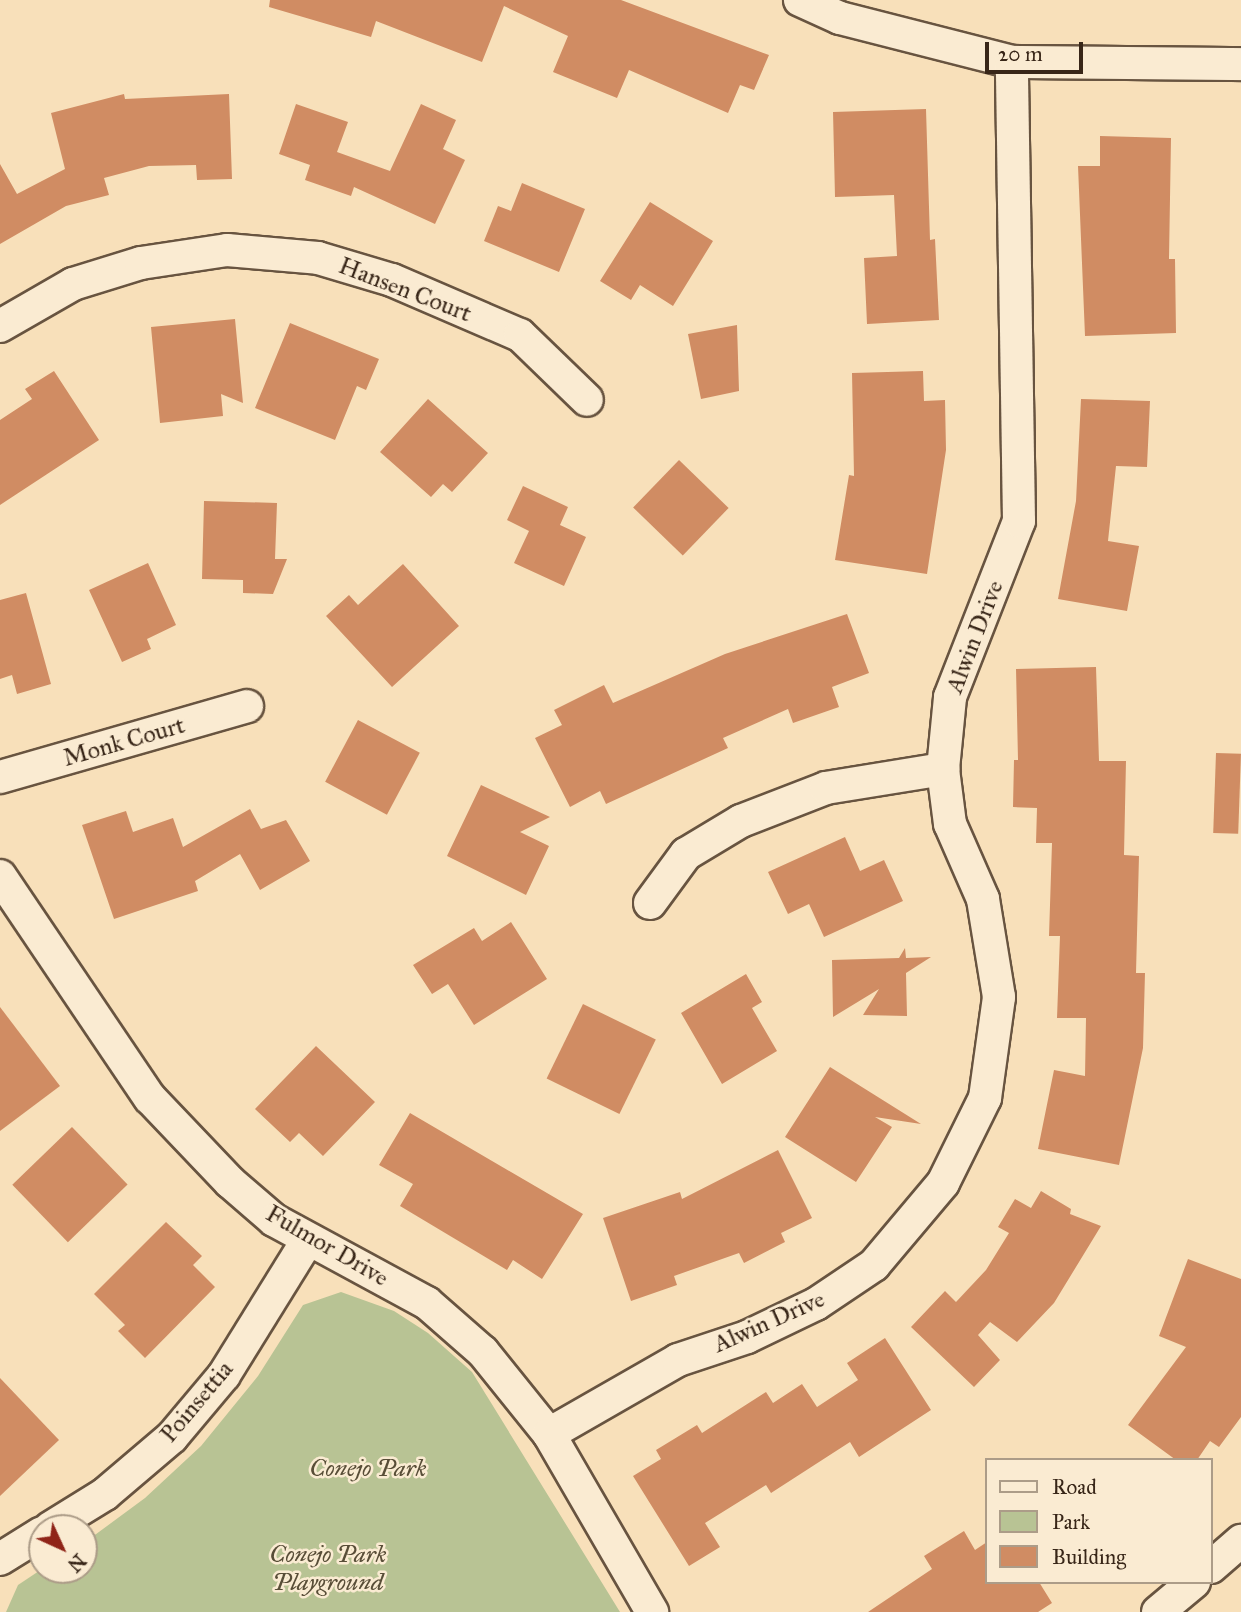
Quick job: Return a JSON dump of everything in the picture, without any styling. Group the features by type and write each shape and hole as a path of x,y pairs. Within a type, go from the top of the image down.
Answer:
{"street":[{"path":"800,0 840,19 1012,62 1241,64"},
{"name":"Alwin Drive","path":"549,1434 678,1360 747,1337 816,1304 874,1265 943,1183 985,1098 999,997 983,899 950,824 943,769 950,697 1019,521 1012,62"},
{"name":"Hansen Court","path":"0,326 73,284 141,263 227,250 318,258 392,280 520,335 587,400"},
{"name":"Monk Court","path":"0,777 247,706"},
{"path":"650,903 686,854 741,821 826,788 943,769"},
{"name":"Fulmor Drive","path":"0,876 150,1098 230,1182 307,1241 427,1303 483,1352 549,1434 652,1612"},
{"name":"Poinsettia","path":"73,1514 105,1494 172,1437 224,1376 307,1241"},
{"path":"1213,1565 1241,1541"},
{"path":"0,1559 28,1542"},
{"path":"1158,1612 1192,1584"}],"green space":[{"name":"Conejo Park","path":"341,1292 394,1311 428,1333 472,1372 620,1612 6,1612 18,1585 28,1578 28,1584 98,1584 98,1533 145,1498 201,1446 258,1376 303,1305"}],"building":[{"path":"270,0 621,0 769,55 754,90 740,85 728,113 629,70 617,98 553,72 568,36 504,6 482,62 376,21 371,37 269,7"},
{"path":"124,94 125,99 229,94 232,179 197,180 196,165 149,166 104,178 109,195 66,206 0,244 0,164 17,194 65,169 51,113"},
{"path":"296,104 348,122 337,152 390,171 421,104 456,120 443,149 465,160 435,224 354,187 351,196 305,180 310,165 279,154"},
{"path":"926,109 930,240 935,239 939,320 867,324 864,258 897,256 894,195 835,197 833,112"},
{"path":"1100,136 1171,138 1169,259 1175,259 1176,333 1085,336 1078,166 1100,166"},
{"path":"522,183 585,209 559,272 484,241 498,206 511,211"},
{"path":"650,202 713,241 673,306 640,285 631,300 600,281"},
{"path":"235,319 243,403 221,394 223,416 160,423 151,327"},
{"path":"290,323 379,359 366,390 357,386 335,440 255,408"},
{"path":"737,325 739,391 701,399 688,334"},
{"path":"54,371 99,440 0,505 0,420 32,399 25,389"},
{"path":"923,371 924,401 945,400 946,450 927,574 835,560 849,475 854,476 852,373"},
{"path":"428,399 488,453 452,492 443,484 431,497 380,452"},
{"path":"1081,399 1150,401 1147,467 1116,466 1108,541 1139,546 1127,611 1058,599 1076,501"},
{"path":"679,460 729,508 683,555 633,507"},
{"path":"523,486 568,507 560,525 586,537 564,586 514,563 529,531 507,520"},
{"path":"204,501 277,503 275,559 287,559 273,594 243,593 243,580 202,579"},
{"path":"148,563 176,625 147,639 151,649 122,662 89,590"},
{"path":"403,564 459,626 392,687 326,616 349,595 358,605"},
{"path":"26,593 51,684 17,694 12,675 0,679 0,600"},
{"path":"847,614 869,673 832,687 839,707 793,723 788,709 723,738 728,748 606,804 600,791 570,807 535,738 562,725 554,710 604,685 613,703 725,654"},
{"path":"1096,667 1099,761 1126,761 1124,855 1139,856 1136,973 1145,973 1143,1048 1119,1165 1038,1149 1054,1070 1085,1076 1086,1018 1057,1018 1060,936 1049,936 1052,843 1036,843 1037,808 1013,807 1014,760 1018,760 1016,669"},
{"path":"358,720 420,753 387,815 325,782"},
{"path":"1216,753 1241,754 1238,834 1213,833"},
{"path":"481,785 550,817 520,832 549,846 526,895 447,856"},
{"path":"250,809 261,829 286,820 310,861 260,890 240,854 195,881 198,891 114,919 82,825 126,811 133,832 173,818 183,847"},
{"path":"845,837 860,871 884,860 903,901 824,937 809,904 788,914 768,872"},
{"path":"511,922 547,979 474,1025 448,984 432,994 413,965 474,928 482,941"},
{"path":"905,948 906,958 931,957 906,973 907,1016 863,1015 879,989 833,1017 832,960 899,958"},
{"path":"746,974 762,1002 752,1008 777,1051 722,1084 681,1013"},
{"path":"583,1004 656,1040 619,1114 547,1079"},
{"path":"0,1007 60,1086 0,1131"},
{"path":"316,1046 375,1102 323,1156 299,1133 290,1142 255,1109"},
{"path":"830,1067 921,1124 875,1117 892,1127 856,1182 785,1137"},
{"path":"410,1113 583,1214 542,1279 513,1260 507,1270 400,1206 413,1184 379,1165"},
{"path":"72,1127 128,1185 68,1242 12,1185"},
{"path":"778,1150 812,1218 781,1233 785,1242 744,1263 739,1253 674,1276 677,1285 631,1301 603,1218 680,1192 682,1199"},
{"path":"1041,1191 1071,1209 1070,1214 1101,1226 1054,1303 1017,1342 990,1322 978,1335 1000,1360 974,1387 911,1327 945,1291 956,1302 986,1270 1009,1233 998,1227 1015,1199 1031,1208"},
{"path":"166,1222 202,1256 193,1265 215,1287 145,1358 118,1331 125,1325 94,1294"},
{"path":"1188,1259 1241,1279 1241,1417 1219,1447 1210,1441 1198,1458 1173,1458 1128,1425 1186,1347 1159,1336"},
{"path":"885,1338 931,1410 859,1457 850,1442 771,1493 766,1485 705,1523 720,1547 689,1566 633,1476 661,1459 656,1450 697,1425 702,1433 766,1392 773,1403 802,1384 817,1407 858,1380 847,1363"},
{"path":"0,1378 59,1440 0,1496"},
{"path":"964,1531 975,1550 986,1543 986,1584 1040,1584 1052,1603 1038,1612 868,1612 932,1569 924,1556"}],"park label":[{"name":"Conejo Park Playground","path":"328,1569"}]}
